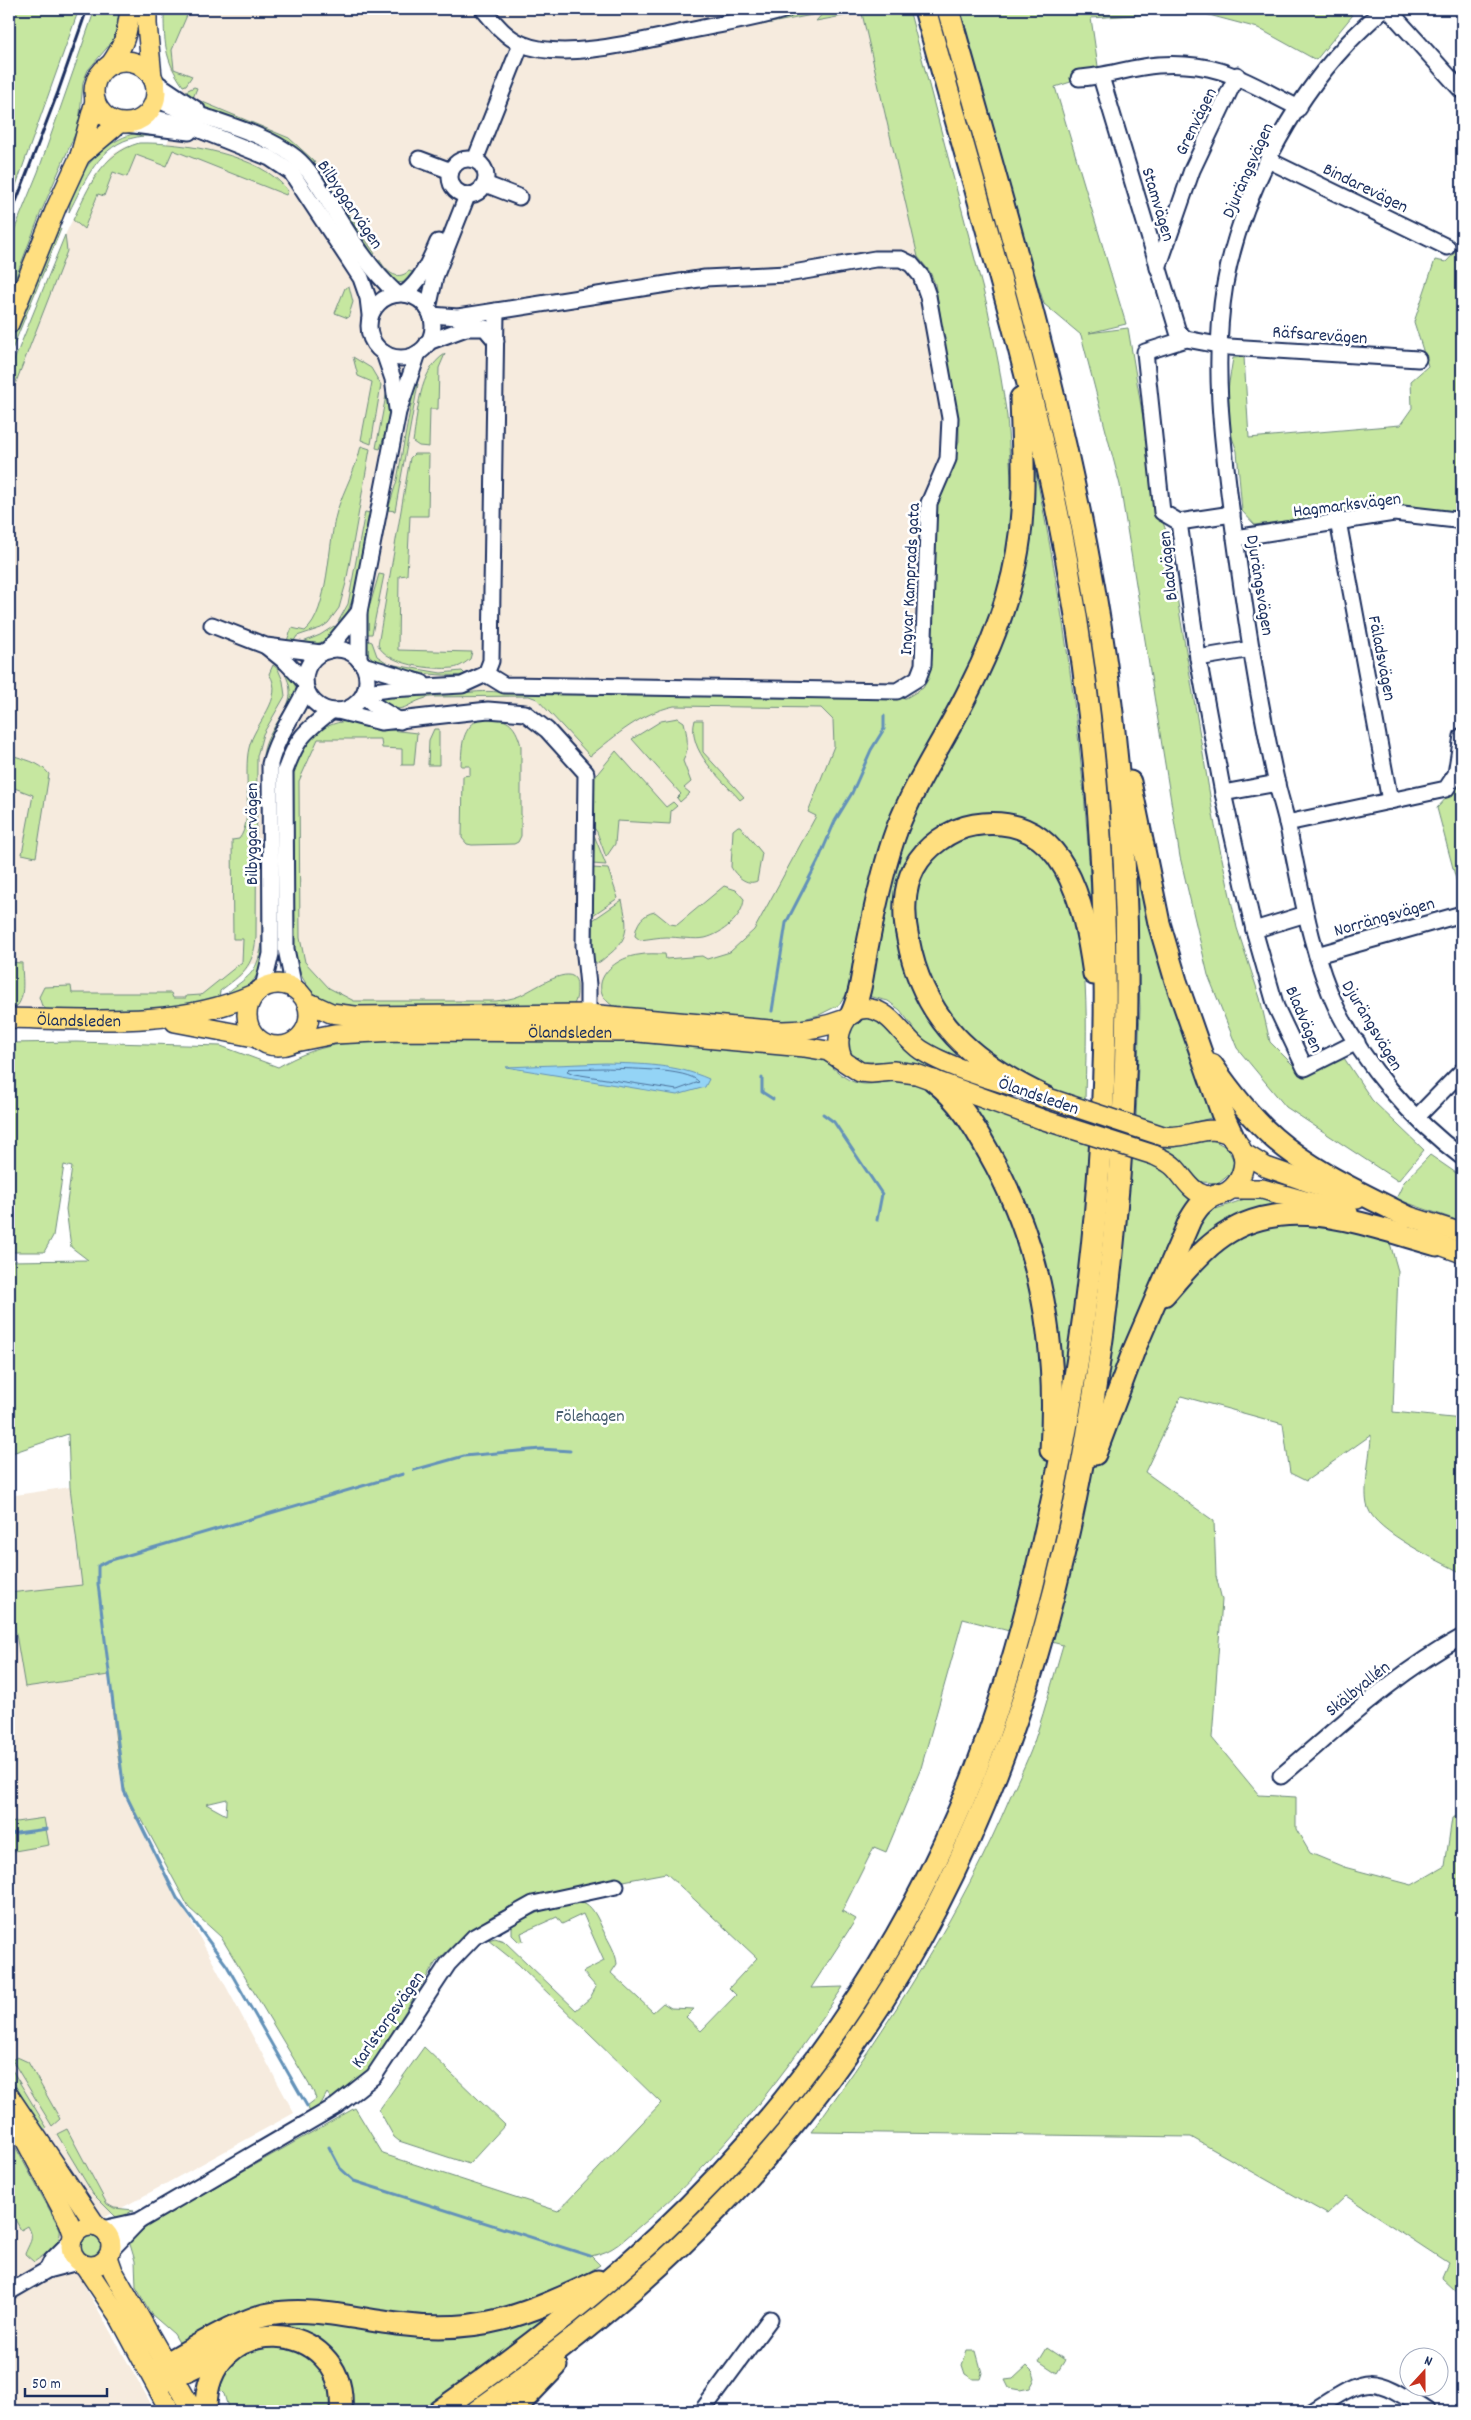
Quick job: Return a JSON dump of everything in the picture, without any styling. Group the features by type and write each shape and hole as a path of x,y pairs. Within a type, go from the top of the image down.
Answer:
{"highway":[{"path":"439,2411 537,2340 625,2268 682,2215 772,2116 838,2027 894,1938 931,1867 974,1774 1004,1688 1047,1529 1083,1329 1099,1172 1105,1046 1104,921 1097,796 1084,670 1063,543 1048,469 1019,352 925,9"},
{"path":"513,2411 596,2322 705,2224 790,2129 857,2041 915,1947 972,1838 1018,1718 1060,1574 1074,1508 1105,1328 1120,1174 1127,1050 1125,869 1118,766 1106,666 1090,565 1050,378 948,9"},
{"path":"849,1016 859,995 868,943 896,831 909,800 970,689 989,648 1012,579 1019,539 1023,494 1019,352"},
{"path":"1106,666 1160,923 1176,981 1222,1113 1238,1145"},
{"path":"1045,1097 1016,1083 988,1066 963,1046 936,1013 916,976 905,927 908,886 914,868 936,842 951,833 970,826 991,823 1009,824 1034,835 1059,858 1078,894 1084,914 1105,1046"},
{"path":"1200,1048 1243,1106 1274,1138 1338,1182 1406,1216"},
{"path":"934,1081 945,1089 967,1115 998,1168 1030,1243 1042,1289 1053,1381 1053,1423 1047,1529"},
{"path":"1074,1508 1134,1350 1190,1220 1205,1200 1223,1192"},
{"path":"1154,1306 1203,1251 1233,1229 1252,1221 1287,1214 1328,1215 1437,1244"},
{"path":"165,2373 250,2319 268,2314 287,2312 321,2313 427,2327 472,2326 522,2315 625,2268"},
{"path":"477,2411 596,2322"},
{"path":"165,2373 226,2352 253,2339 287,2338 308,2345 326,2359 341,2390 341,2411"},
{"path":"206,2411 208,2385 226,2352"}],"main road":[{"path":"9,324 52,217 80,156 95,101 96,80 123,48 130,9"},
{"path":"80,156 123,124 146,116 154,85 147,9"},
{"path":"110,65 116,62 130,62 143,67 154,85"},
{"path":"95,101 106,118 123,124"},
{"name":"Ölandsleden","path":"149,1019 192,1014 216,1008 258,991 282,984 294,988 307,1002 331,1013 356,1016 588,1014 799,1031 827,1027 866,1009 875,1010 884,1014 911,1042 930,1055 1045,1097 1163,1136 1187,1136 1212,1130 1227,1134 1254,1161 1274,1170 1406,1216 1462,1233"},
{"path":"251,1032 246,1016 249,1003 258,991"},
{"path":"295,1042 307,1029 309,1011 307,1002"},
{"path":"843,1060 839,1053 838,1037 849,1016"},
{"name":"Ölandsleden","path":"9,1018 149,1019 190,1024 226,1021 251,1032 263,1043 274,1047 334,1034 389,1032 656,1033 828,1050 850,1067 860,1072 905,1072 1041,1119 1154,1155 1170,1163 1198,1192 1262,1189 1293,1196 1390,1227 1462,1253"},
{"path":"1223,1192 1243,1174 1244,1160 1238,1145"},
{"path":"9,2096 99,2228 109,2236 113,2271 165,2373 178,2411"},
{"path":"9,2106 69,2222 73,2238 72,2252 120,2318 194,2411"},
{"path":"73,2238 86,2227 99,2228"},
{"path":"82,2264 100,2264 110,2254"},
{"path":"120,2318 170,2411"}],"street":[{"path":"483,9 497,26 521,44 542,50 562,51 612,46 787,9"},
{"name":"Djurängsvägen","path":"1383,9 1345,46 1299,108 1268,160 1234,249 1226,283 1220,345 1218,394 1235,538 1252,649 1277,783 1306,914 1317,954 1338,1012 1391,1090 1438,1139 1462,1157"},
{"path":"1388,9 1462,91"},
{"path":"474,160 521,44"},
{"path":"1078,78 1101,77 1156,66 1188,64 1237,75 1299,108"},
{"name":"Grenvägen","path":"1158,268 1192,170 1237,75"},
{"name":"Stamvägen","path":"1101,77 1178,332 1186,339"},
{"name":"Bilbyggarvägen","path":"154,85 174,108 213,120 274,144 293,155 310,172 380,279 400,294"},
{"name":"Bilbyggarvägen","path":"146,116 172,120 270,158 291,172 361,278 368,298 370,315"},
{"name":"Bilbyggarvägen","path":"123,124 208,134"},
{"path":"419,159 451,171"},
{"path":"463,160 474,160 483,167 486,178 485,184 478,192 462,194 451,182 451,171 454,166 463,160"},
{"name":"Bindarevägen","path":"1268,160 1447,247"},
{"path":"485,184 519,197"},
{"path":"462,194 424,272 414,286 378,303 370,315 370,336 384,353 397,358 466,328 484,328 496,341"},
{"path":"423,348 432,329 429,312 435,277 462,194"},
{"name":"Ingvar Kamprads gata","path":"429,312 442,318 458,317 705,278 787,274 875,259 901,259 910,264 921,276 928,296 950,418 948,459 929,503 923,665 918,678 897,691 504,684 486,674"},
{"path":"400,294 418,298 429,312"},
{"path":"364,694 430,686 462,685 486,674 491,661 496,311"},
{"path":"1179,522 1162,512 1145,352 1186,339 1220,345"},
{"name":"Räfsarevägen","path":"1220,345 1418,359"},
{"name":"Bilbyggarvägen","path":"294,988 286,949 285,771 295,744 303,733 334,711 351,708 364,694 367,679 361,663 359,612 398,412 423,348"},
{"name":"Bilbyggarvägen","path":"384,353 393,380 398,412"},
{"name":"Bladvägen","path":"1232,514 1179,522 1198,658 1223,793 1254,930 1276,1007 1305,1068 1357,1042"},
{"name":"Hagmarksvägen","path":"1235,538 1394,514 1456,520 1462,523"},
{"name":"Fäladsvägen","path":"1338,522 1390,801"},
{"name":"Bilbyggarvägen","path":"258,991 270,954 270,764 274,745 294,715 305,686 311,662 324,652 359,612"},
{"path":"212,625 266,646 324,652 341,650 361,663 430,686"},
{"path":"266,646 287,663 305,686 313,701 334,711 381,722 488,710 525,713 547,730 586,773 584,946 588,985 587,1033"},
{"path":"1198,658 1252,649"},
{"path":"364,694 372,704 400,721"},
{"path":"1287,823 1446,789 1456,774 1462,736"},
{"path":"1223,793 1277,783"},
{"path":"1254,930 1306,914"},
{"name":"Norrängsvägen","path":"1317,954 1462,914"},
{"path":"1417,1117 1462,1071"},
{"name":"Skälbyallén","path":"1281,1776 1375,1697 1434,1652 1462,1637"},
{"name":"Karlstorpsvägen","path":"110,2254 139,2221 336,2106 374,2076 448,1964 474,1937 533,1904 616,1886"},
{"name":"Karlstorpsvägen","path":"99,2228 139,2221"},
{"path":"47,2270 52,2260 73,2238"},
{"path":"9,2292 47,2270 82,2264"},
{"path":"702,2411 770,2319"},
{"path":"1313,2411 1341,2393 1368,2383 1377,2382 1399,2393 1427,2411"}],"shaded area":[{"path":"164,9 909,9 987,305 1007,416 1012,492 879,856 856,947 849,991 839,1005 819,1015 361,1010 310,990 302,977 296,961 251,964 241,976 220,991 218,1004 155,1010 9,1009 9,373 65,235 93,178 112,155 125,147 139,143 167,144 183,97 183,86 171,68 166,51"},
{"path":"70,1487 79,1567 98,1566 124,1791 136,1819 294,2113 60,2242 155,2411 9,2411 9,1496"}],"green space":[{"path":"9,9 79,9 9,205"},
{"path":"95,9 119,9 117,29 112,42 88,70 83,82 79,125 41,212 9,295 9,243 38,172"},
{"path":"164,9 178,9 188,13 172,50 174,69 192,76 186,85 183,86 172,67 166,49"},
{"path":"804,9 819,9 812,15 761,25 760,21"},
{"path":"827,9 846,9 848,15 816,21"},
{"path":"861,9 909,9 987,305 1007,416 1012,492 1010,540 1003,581 982,644 879,856 856,947 849,991 839,1005 819,1015 790,1022 762,1022 613,1006 605,998 601,990 601,982 611,967 619,961 641,954 665,954 666,959 702,956 707,959 730,952 754,930 816,816 808,812 834,746 833,720 821,708 674,706 639,720 590,756 537,699 529,696 430,697 400,709 377,702 379,697 399,694 488,691 506,693 906,698 923,688 929,678 935,509 955,455 959,441 959,427 935,284 930,272 918,257"},
{"path":"960,9 1346,9 1352,16 1316,60 1258,28 1194,11 1091,18 1099,73 1055,87 1126,324 1089,333 1128,328 1158,508 1166,531 1215,826 1237,928 1260,998 1270,1042 1305,1077 1336,1054 1344,1058 1372,1100 1424,1150 1398,1181 1286,1107 1237,1048 1208,975 1180,857 1120,485 1081,335 1044,304 1011,197"},
{"path":"194,87 197,88 193,98 289,138 313,160 375,254 371,256 312,166 183,97 186,91"},
{"path":"144,132 165,133 164,138 140,136 113,147 103,156 88,176 69,212 76,184 93,159 117,140"},
{"path":"139,143 157,143 198,148 241,159 276,178 288,191 286,195 173,150 166,166 136,155 127,177 113,172 104,196 98,194 84,229 73,220 98,173 115,155"},
{"path":"56,227 61,229 9,357 9,344"},
{"path":"1461,229 1462,516 1402,505 1255,525 1242,511 1237,451 1230,432 1228,389 1233,358 1244,357 1249,438 1400,425 1412,408 1411,381 1428,366 1414,322 1435,260 1446,262 1459,248 1455,234"},
{"path":"65,235 67,251 9,400 9,373"},
{"path":"379,259 392,274 400,275 409,271 416,273 407,282 394,283 375,262"},
{"path":"349,286 353,302 348,318 335,313 345,288"},
{"path":"445,354 439,368 438,409 430,409 429,447 419,446 413,442 418,406 424,382 436,361"},
{"path":"353,357 371,368 381,385 371,444 361,440 372,382 358,376"},
{"path":"415,383 418,384 395,511 388,510 397,480"},
{"path":"387,390 391,390 390,418 380,449 376,448"},
{"path":"361,446 370,449 346,583 339,608 328,623 321,628 297,636 292,644 286,643 292,628 305,631 313,622 319,609 327,575 337,511"},
{"path":"1031,450 1054,566 1072,683 1085,801 1092,919 1058,844 960,819 897,903 959,1053 955,1055 931,1045 920,1036 900,1010 888,1001 868,996 877,933 912,809 978,688"},
{"path":"414,454 429,454 428,516 410,516 407,575 399,576 398,650 472,652 470,659 460,666 453,668 423,667 400,662 383,652 378,645 410,458"},
{"path":"365,512 371,513 356,586 347,614 341,625 338,622 348,604"},
{"path":"379,574 384,575 372,634 365,634 367,615"},
{"path":"334,626 338,629 324,641 316,644 298,644 320,635"},
{"path":"364,639 372,642 377,656 389,664 441,673 462,671 466,675 431,674 389,666 371,657 365,646"},
{"path":"273,665 278,669 283,681 285,696 263,734 257,756 256,938 249,963 240,975 220,991 218,1004 155,1010 47,1010 42,1006 39,997 44,987 71,986 72,993 171,993 173,998 186,998 186,996 201,995 242,962 243,939 233,939 232,840 239,839 246,821 247,758 252,739 267,711 274,692 269,674"},
{"path":"286,669 294,679 296,691 285,716 269,743 264,764 264,953 259,970 252,982 241,991 224,998 226,994 250,974 260,955 262,944 262,763 267,740 290,698 290,690 284,672"},
{"path":"483,717 504,720 508,723 516,731 521,746 521,836 518,842 514,844 472,845 467,844 462,838 463,776 470,775 470,766 461,766 464,737 470,726"},
{"path":"678,718 684,722 687,746 683,761 691,782 684,788 690,793 680,802 677,798 681,794 632,739 661,721"},
{"path":"695,720 703,720 703,752 744,797 740,800 707,764 696,743"},
{"path":"350,721 390,730 417,733 414,765 402,765 402,749 382,748 381,739 318,739 299,781 300,938 305,962 329,988 354,1001 496,1001 516,997 542,983 570,975 575,979 577,987 573,1006 342,1007 325,1001 310,990 302,977 293,947 291,784 297,761 309,741 327,727"},
{"path":"434,729 439,729 439,765 428,765 429,740"},
{"path":"616,751 666,807 673,802 677,806 671,811 670,824 617,821 615,844 606,857 597,832 592,825 593,779"},
{"path":"9,754 41,766 49,774 36,857 22,854 33,795 9,786"},
{"path":"1462,781 1462,902 1437,808"},
{"path":"738,826 762,853 757,881 749,882 742,879 731,867 733,830"},
{"path":"988,830 1021,839 1034,846 1049,858 1057,870 1070,900 1078,927 1085,986 1085,1102 1035,1083 971,1043 933,992 914,927 916,888 929,860 955,839"},
{"path":"592,833 594,835 606,865 592,864"},
{"path":"1134,833 1215,1117 1175,1127 1164,1127 1136,1119 1140,1009"},
{"path":"592,868 608,869 618,898 593,915"},
{"path":"724,886 736,890 744,899 743,906 736,918 718,933 701,939 667,937 640,940 635,936 639,923 647,915 655,912 670,924 677,925"},
{"path":"622,900 626,926 623,938 614,951 598,963 593,963 593,920"},
{"path":"9,962 22,963 22,995 17,1006 13,1009 9,1007"},
{"path":"868,1018 882,1024 904,1048 930,1063 928,1069 902,1062 862,1062 851,1056 847,1050 849,1027 855,1022"},
{"name":"Fölehagen","path":"395,1039 635,1040 818,1058 854,1082 870,1084 902,1081 917,1083 1156,1164 1164,1169 1188,1198 1216,1209 1245,1199 1263,1198 1388,1236 1398,1271 1393,1412 1462,1419 1462,1573 1409,1545 1383,1527 1373,1517 1366,1501 1371,1435 1306,1481 1290,1473 1283,1424 1181,1396 1145,1472 1214,1521 1216,1576 1222,1600 1212,1738 1259,1795 1296,1797 1296,1829 1310,1853 1344,1867 1412,1885 1445,1866 1452,1818 1462,1814 1462,2291 1457,2291 1442,2277 1448,2263 1346,2196 1327,2214 1191,2137 811,2132 895,2010 946,1927 991,1840 1025,1765 1047,1702 1063,1645 963,1619 921,1768 886,1852 874,1847 842,1911 856,1919 811,1988 843,1987 799,2051 751,2114 698,2172 670,2199 612,2248 606,2252 591,2256 600,2265 566,2287 534,2302 446,2320 327,2305 181,2346 174,2334 151,2314 136,2287 135,2261 129,2241 153,2222 355,2108 383,2154 558,2211 661,2103 518,1964 488,1940 495,1938 504,1941 576,2010 590,1998 596,1987 583,1972 604,1961 583,1914 562,1924 557,1917 521,1933 523,1941 519,1942 512,1935 512,1925 559,1905 569,1902 585,1903 596,1916 614,1951 617,1964 611,1973 653,2012 663,2003 671,2008 694,2009 686,2017 701,2031 736,1995 729,1988 757,1958 666,1873 528,1899 492,1916 460,1939 436,1962 372,2065 351,2087 333,2101 327,2093 321,2104 310,2112 307,2106 316,2099 313,2091 221,1937 189,1908 141,1818 136,1819 129,1803 120,1767 109,1675 25,1687 9,1593 82,1585 70,1487 68,1434 9,1454 9,1261 88,1260 71,1247 66,1209 72,1167 64,1165 53,1236 44,1252 9,1252 9,1043 76,1042 221,1046 278,1067 321,1048 349,1043","holes":["227,1799 226,1815 206,1804"]},
{"path":"1213,1140 1228,1148 1234,1162 1230,1174 1219,1183 1201,1182 1173,1154 1158,1148 1159,1142 1182,1146"},
{"path":"1430,1155 1462,1177 1462,1222 1396,1199 1404,1182"},
{"path":"44,1818 49,1845 9,1852 9,1823"},
{"path":"424,2047 505,2125 469,2164 399,2141 394,2137 379,2110"},
{"path":"17,2057 28,2062 60,2119 52,2126 12,2060"},
{"path":"9,2065 47,2128 42,2130 9,2075"},
{"path":"67,2129 107,2204 114,2208 134,2210 118,2219 93,2194 57,2134"},
{"path":"9,2135 60,2229 60,2235 56,2244 34,2262 25,2254 31,2240 30,2230 28,2226 21,2230 9,2209"},
{"path":"91,2234 100,2237 103,2246 100,2255 91,2258 82,2255 79,2246 82,2237"},
{"path":"553,2311 536,2327 420,2411 349,2411 333,2354 234,2334 287,2319 405,2333"},
{"path":"272,2344 306,2352 329,2378 333,2411 229,2411 224,2394 216,2386 222,2376 232,2362 244,2353"},
{"path":"1047,2348 1065,2360 1057,2373 1039,2361"},
{"path":"967,2351 976,2351 982,2373 980,2379 973,2379 965,2374 962,2365"},
{"path":"1027,2366 1033,2372 1035,2379 1030,2388 1020,2390 1009,2388 1005,2380 1013,2379"}],"water":[{"path":"605,1063 671,1068 709,1079 705,1087 677,1095 506,1067"}],"waterway":[{"path":"772,1011 786,923 818,861 835,821 852,793 871,750 884,729 884,716"},
{"path":"762,1078 762,1092 773,1099"},
{"path":"823,1114 834,1122 882,1194 877,1220"},
{"path":"414,1470 464,1456 541,1449 570,1451"},
{"path":"307,2106 227,1966 177,1898 124,1791 98,1584 98,1566 108,1561 403,1474"},
{"path":"9,1834 47,1829"},
{"path":"329,2147 340,2168 354,2181 590,2256"}],"railway":[{"path":"9,220 58,92 87,9"}]}
